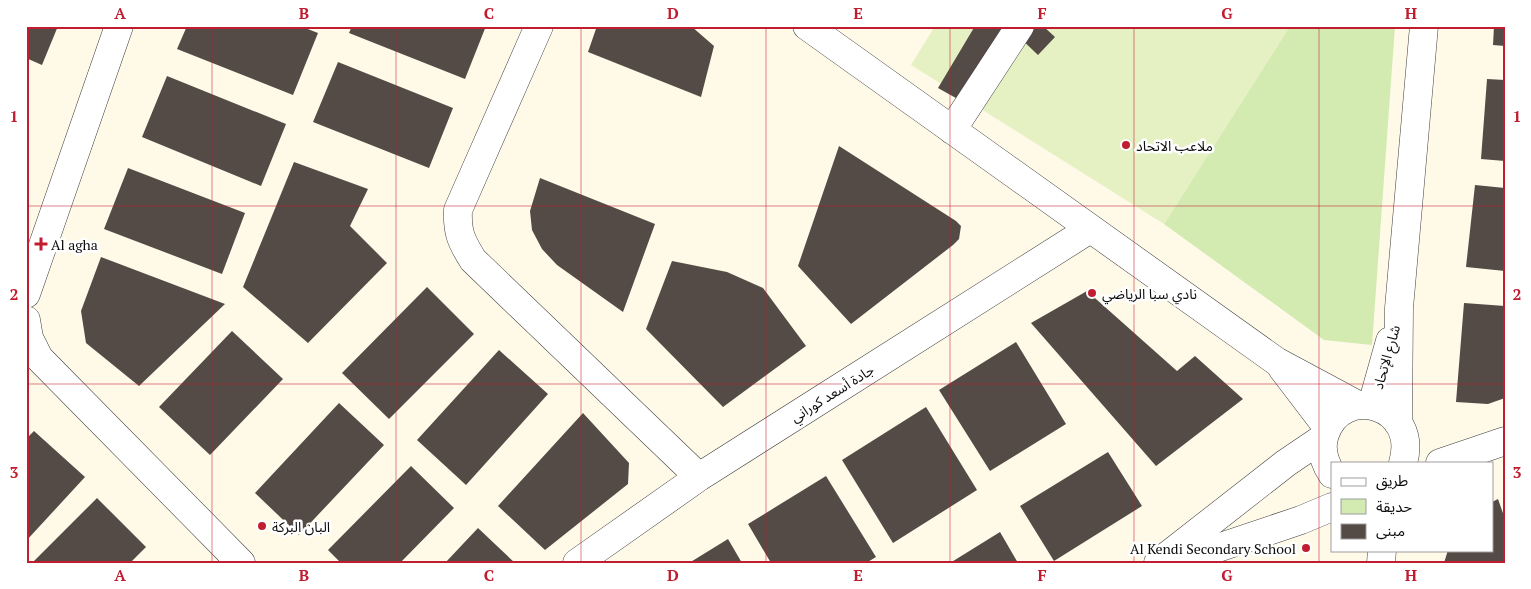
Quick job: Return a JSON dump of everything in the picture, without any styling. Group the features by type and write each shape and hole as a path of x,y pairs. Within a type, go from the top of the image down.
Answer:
{"street":[{"path":"26,294 119,26"},
{"path":"539,26 458,210 457,228 463,245 473,260 700,477"},
{"path":"807,26 1276,360 1365,405 1385,410 1398,423 1406,440 1403,462"},
{"path":"952,130 1020,26"},
{"path":"1398,423 1399,308 1424,26"},
{"name":"جادة أسعد كوراني","path":"577,563 700,477 1090,229"},
{"name":"شارع الإتحاد","path":"1365,405 1399,308"},
{"path":"26,320 32,364 241,563"},
{"path":"1276,360 1325,432 1322,449 1325,462 1331,472"},
{"path":"1158,563 1325,432 1334,418 1345,410 1365,405"},
{"path":"1443,462 1505,441"},
{"path":"1173,563 1301,520 1331,506"}],"green space":[{"name":"ملاعب الاتحاد","path":"935,26 1290,26 1164,224 911,65"},
{"path":"1290,26 1395,26 1372,345 1324,340 1164,224"}],"building":[{"path":"26,26 58,26 42,65 26,58"},
{"path":"187,26 300,26 318,33 293,95 177,49"},
{"path":"352,26 486,26 465,79 349,33"},
{"path":"597,26 691,26 714,46 701,97 588,52"},
{"path":"975,26 1008,26 963,102 938,88"},
{"path":"1023,26 1043,26 1055,37 1038,55 1016,34"},
{"path":"1494,26 1505,26 1505,46 1493,45"},
{"path":"338,62 453,108 429,168 313,122"},
{"path":"167,76 286,124 261,186 142,137"},
{"path":"1487,79 1505,80 1505,161 1481,159"},
{"path":"839,146 961,226 959,239 953,245 851,324 798,266"},
{"path":"294,162 368,189 350,226 387,263 308,343 243,287"},
{"path":"128,168 245,213 222,274 104,229"},
{"path":"540,178 655,224 623,312 557,265 542,249 532,230 530,211"},
{"path":"1475,185 1505,188 1505,271 1466,267"},
{"path":"101,257 225,304 139,386 86,343 81,311"},
{"path":"672,261 727,272 763,288 806,346 723,407 646,329"},
{"path":"427,287 474,334 389,419 342,373"},
{"path":"1087,291 1177,371 1195,356 1243,399 1156,466 1031,323"},
{"path":"1464,303 1505,306 1505,398 1488,404 1456,402"},
{"path":"232,331 283,379 210,455 159,407"},
{"path":"1016,342 1066,424 990,471 939,390"},
{"path":"499,350 548,394 466,485 417,440"},
{"path":"339,403 384,445 299,535 255,493"},
{"path":"926,407 977,490 893,543 842,460"},
{"path":"583,413 629,463 628,484 545,550 498,506"},
{"path":"34,431 85,477 26,541 26,439"},
{"path":"1108,452 1142,506 1054,561 1020,506"},
{"path":"411,466 454,508 400,563 341,563 328,550"},
{"path":"826,476 876,557 866,563 771,563 748,524"},
{"path":"97,498 146,547 130,563 32,563"},
{"path":"1498,499 1505,519 1505,563 1444,563 1447,552 1494,552 1494,501"},
{"path":"478,528 515,563 445,563"},
{"path":"1000,532 1018,563 950,563"},
{"path":"728,539 742,563 689,563"}],"place":[{"name":"ملاعب الاتحاد","path":"1126,145"},
{"name":"Al agha","path":"41,244"},
{"name":"نادي سبا الرياضي","path":"1092,293"},
{"name":"البان البركة","path":"262,526"},
{"name":"Al Kendi Secondary School","path":"1306,548"}]}
